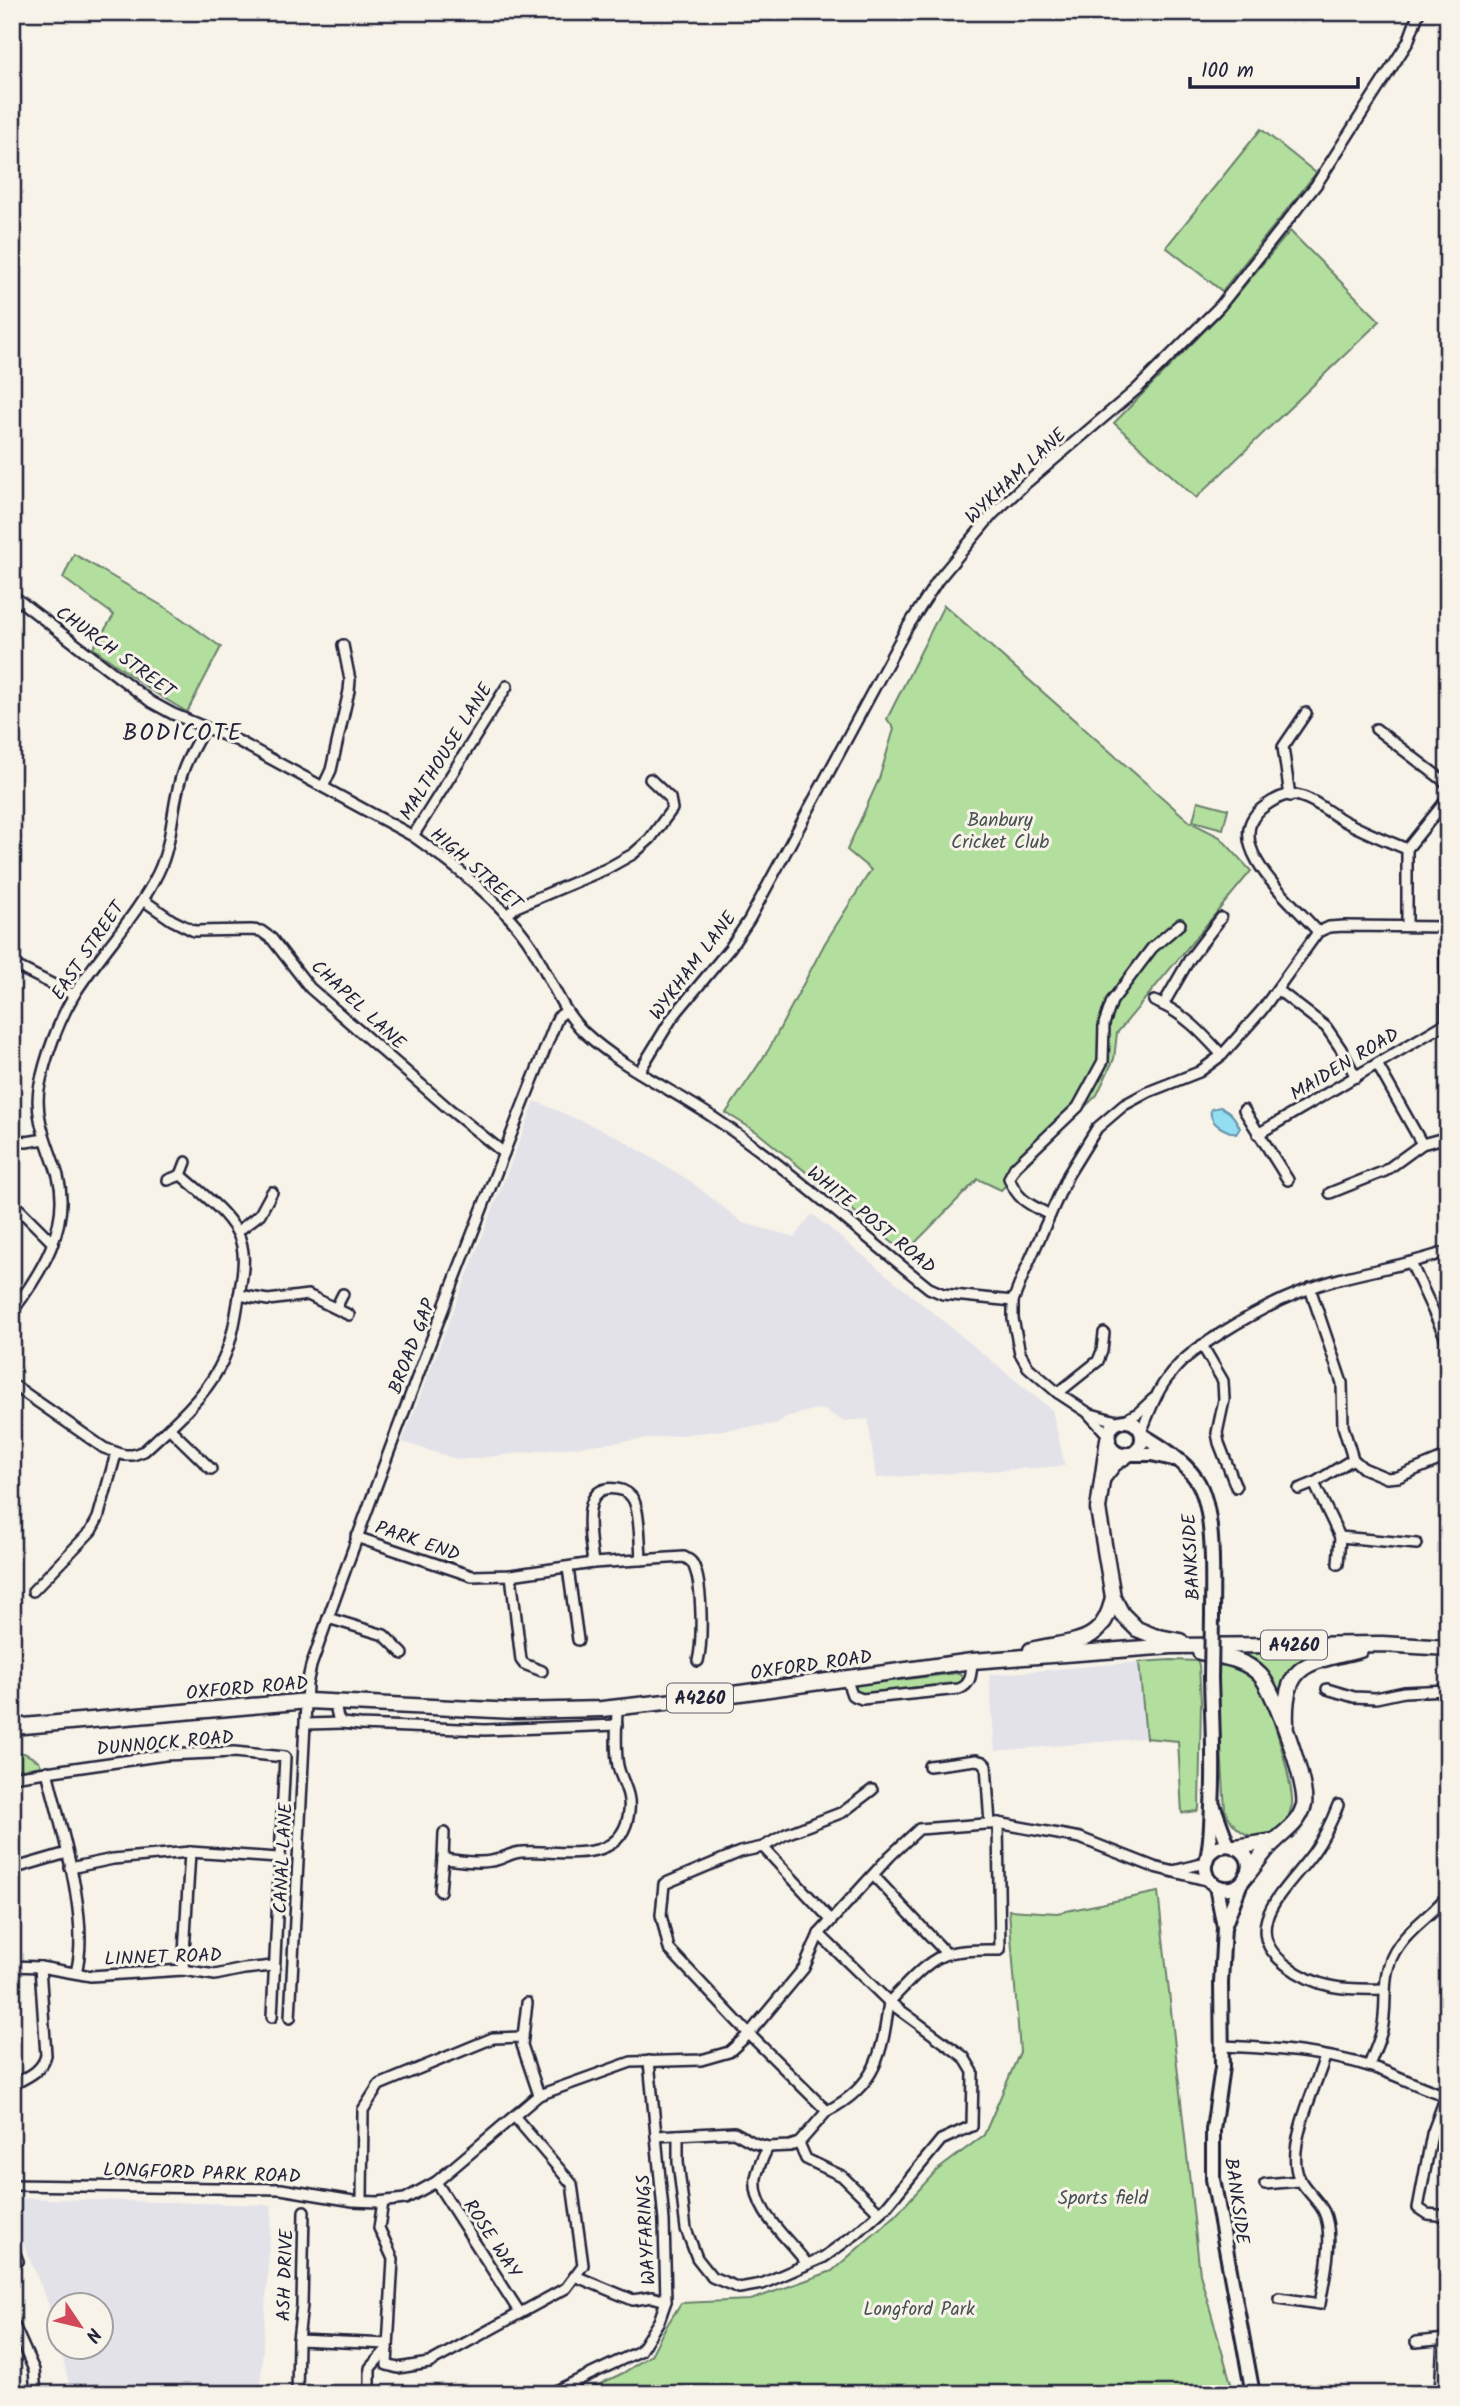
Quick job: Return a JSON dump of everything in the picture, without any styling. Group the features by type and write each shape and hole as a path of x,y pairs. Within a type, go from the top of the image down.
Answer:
{"main road":[{"path":"1108,1437 1098,1499 1099,1523 1113,1597 1122,1614 1137,1629 1154,1636 1205,1646"},
{"path":"1100,1482 1114,1464 1129,1455"},
{"path":"1003,1659 1092,1636 1108,1618 1113,1597"},
{"path":"1287,1731 1286,1694 1295,1676 1302,1669 1322,1658 1382,1644"},
{"name":"OXFORD ROAD","path":"12,1727 308,1701 515,1711 602,1709 711,1697 972,1661 1172,1646 1382,1644 1448,1648"},
{"path":"1172,1646 1228,1657 1254,1670 1268,1688 1287,1731 1305,1797 1296,1823 1275,1841 1243,1880"},
{"path":"1232,1846 1275,1841"}],"street":[{"name":"WYKHAM LANE","path":"639,1072 672,1018 730,948 749,920 899,640 938,580 992,515 1137,389 1220,306 1316,185 1402,51 1419,12"},
{"name":"CHURCH STREET","path":"12,595 151,702 204,728"},
{"path":"323,787 331,770 349,691 350,680 343,645"},
{"name":"MALTHOUSE LANE","path":"413,836 507,686"},
{"path":"1290,796 1283,747 1306,713"},
{"name":"HIGH STREET","path":"204,728 238,741 413,836 440,855 507,915 531,945 566,1011 583,1031 604,1049 639,1072"},
{"name":"EAST STREET","path":"12,1312 41,1269 60,1222 58,1177 38,1107 39,1089 54,1040 74,995 143,900 166,854 182,772 204,728"},
{"path":"1376,729 1448,785"},
{"path":"507,915 516,907 606,869 643,846 672,809 670,798 650,779"},
{"path":"1318,932 1264,871 1249,847 1250,826 1258,811 1271,802 1295,795 1347,823 1407,849"},
{"path":"1407,926 1407,849 1448,799"},
{"name":"CHAPEL LANE","path":"143,900 172,920 194,930 261,931 272,939 310,988 504,1153"},
{"path":"1221,918 1159,1003 1196,1025 1222,1055"},
{"path":"1050,1215 1015,1194 1010,1178 1015,1167 1078,1107 1102,1061 1104,1024 1112,1001 1152,948 1180,924"},
{"path":"1180,1463 1160,1455 1116,1453 1108,1437 1087,1412 1058,1393 1028,1367 1020,1353 1013,1319 1013,1301 1068,1175 1097,1128 1124,1105 1147,1091 1199,1072 1222,1055 1246,1030 1278,989 1318,932 1329,927 1446,927 1447,1022"},
{"path":"12,964 74,995"},
{"path":"1278,989 1326,1027 1356,1077"},
{"name":"BROAD GAP","path":"308,1701 307,1684 311,1666 356,1537 555,1024 558,1017 566,1011"},
{"name":"MAIDEN ROAD","path":"1258,1134 1447,1022"},
{"path":"1377,1064 1422,1144"},
{"name":"WHITE POST ROAD","path":"639,1072 727,1127 929,1288 943,1294 1013,1301"},
{"path":"1244,1110 1288,1180"},
{"path":"1330,1193 1385,1171 1422,1144 1448,1137"},
{"path":"12,1138 26,1142 45,1139"},
{"path":"168,1180 181,1175 186,1163"},
{"path":"12,1384 104,1448 117,1454 133,1455 144,1451 202,1393 218,1371 232,1335 244,1262 243,1249 237,1231 212,1203 181,1175"},
{"path":"237,1231 261,1214 272,1192"},
{"path":"12,1202 53,1243"},
{"path":"1108,1437 1112,1427 1144,1408 1177,1365 1202,1345 1252,1314 1310,1288 1448,1251"},
{"path":"1411,1263 1448,1343"},
{"path":"1310,1288 1342,1383 1343,1426 1353,1459 1363,1468 1387,1478 1398,1477 1448,1455"},
{"path":"335,1308 343,1294"},
{"path":"239,1295 268,1300 308,1295 349,1315"},
{"path":"1058,1393 1098,1361 1104,1333"},
{"path":"1202,1345 1223,1381 1224,1400 1217,1433 1236,1487"},
{"path":"1129,1455 1141,1444 1141,1433 1156,1395"},
{"path":"1087,1412 1134,1423 1141,1433"},
{"path":"169,1428 211,1469"},
{"name":"BANKSIDE","path":"1141,1433 1164,1448 1195,1477 1208,1509 1212,1616 1212,1803 1206,1859"},
{"path":"33,1591 91,1531 98,1518 117,1454"},
{"path":"1299,1489 1353,1459"},
{"path":"1314,1483 1340,1537 1338,1563"},
{"path":"593,1563 589,1513 594,1497 609,1488 626,1492 635,1503 642,1560"},
{"name":"PARK END","path":"356,1537 472,1576 511,1575 593,1563 684,1557 694,1566 702,1644 698,1661"},
{"path":"1340,1537 1417,1545"},
{"path":"568,1568 578,1640"},
{"path":"511,1575 521,1660 524,1664 542,1671"},
{"path":"328,1618 384,1635 403,1654"},
{"path":"846,1678 852,1695 862,1699 959,1689 965,1687 971,1679 972,1661"},
{"path":"1327,1689 1354,1697 1377,1698 1404,1692 1446,1690 1444,1759 1448,1790"},
{"name":"CANAL LANE","path":"290,2018 308,1701"},
{"path":"334,1701 342,1723"},
{"path":"443,1859 491,1861 519,1852 587,1853 616,1840 624,1828 629,1812 628,1788 618,1769 617,1706"},
{"path":"307,1724 342,1723 485,1730 617,1725"},
{"name":"DUNNOCK ROAD","path":"12,1777 165,1755 234,1752 285,1757 278,1858"},
{"path":"656,2136 734,2133 768,2147 799,2143 827,2111 845,2102 870,2076 883,2045 889,2002 923,1969 947,1954 971,1950 1000,1950 994,1824 986,1765 976,1760 929,1766"},
{"path":"47,1771 67,1853 80,1925 80,1956 76,1972"},
{"path":"827,2111 669,1950 661,1915 664,1884 740,1852 763,1847 786,1834 843,1812 872,1790"},
{"path":"1212,1803 1232,1846"},
{"path":"1338,1805 1329,1829 1275,1902 1265,1922 1266,1939 1273,1955 1315,1983 1348,1990 1383,1989"},
{"name":"LONGFORD PARK ROAD","path":"12,2185 281,2189 383,2202 405,2199 436,2182 539,2095 631,2062 701,2060 729,2052 749,2034 804,1968 819,1934 919,1829 994,1824 1080,1839 1154,1867 1213,1884"},
{"path":"440,1891 444,1833"},
{"path":"1172,1871 1206,1859 1217,1847 1232,1846 1241,1850 1248,1862 1243,1880 1228,1889 1213,1884 1207,1876 1206,1859"},
{"path":"763,1847 831,1920"},
{"path":"183,1969 190,1852"},
{"path":"70,1868 113,1859 190,1852 278,1858 271,2017"},
{"path":"12,1870 67,1853"},
{"path":"873,1875 947,1954"},
{"name":"BANKSIDE","path":"1224,1927 1243,1880"},
{"name":"BANKSIDE","path":"1213,1884 1224,1927 1221,2077 1213,2130 1213,2179 1253,2394"},
{"path":"1369,2066 1382,2029 1383,1989 1391,1958 1398,1945 1448,1894"},
{"path":"678,2135 678,2162 686,2229 697,2258 712,2277 739,2288 762,2284 824,2257 879,2212 941,2140 972,2126 973,2072 964,2057 889,2002 819,1934"},
{"name":"LINNET ROAD","path":"12,1966 40,1967 91,1976 183,1969 215,1975 273,1966"},
{"path":"12,2085 39,2070 47,2055 40,1967"},
{"path":"527,2003 522,2045 539,2095"},
{"path":"362,2200 363,2110 379,2085 493,2038 523,2037"},
{"path":"1222,2046 1325,2057 1369,2066 1447,2096 1432,2134 1418,2208 1427,2214 1448,2216"},
{"path":"1279,2298 1321,2304 1329,2244 1325,2213 1299,2181 1296,2166 1298,2139 1325,2057"},
{"name":"WAYFARINGS","path":"575,2276 633,2300 652,2297 666,2301 664,2221 649,2062"},
{"path":"383,2202 379,2228 393,2259 387,2365 398,2368 429,2363 566,2288 583,2265 572,2184 514,2116"},
{"path":"799,2143 806,2159 842,2176 879,2212"},
{"path":"768,2147 756,2182 761,2204 776,2228 797,2249 807,2264"},
{"path":"1265,2184 1299,2181"},
{"name":"ROSE WAY","path":"436,2182 520,2313"},
{"name":"ASH DRIVE","path":"297,2394 304,2211"},
{"path":"12,2246 18,2261 12,2265"},
{"path":"549,2394 640,2351 659,2321 666,2301"},
{"path":"12,2320 34,2370 36,2394"},
{"path":"1416,2342 1445,2339 1440,2394"},
{"name":"ASH DRIVE","path":"298,2340 388,2346"},
{"path":"370,2394 370,2368 388,2346"}],"shaded area":[{"path":"535,1101 616,1136 690,1181 743,1223 795,1237 812,1214 1052,1410 1065,1466 876,1478 868,1419 843,1421 817,1409 786,1417 776,1424 460,1460 402,1442"},
{"path":"1139,1662 1146,1738 995,1751 989,1675"},
{"path":"12,2198 272,2205 260,2394 72,2394 63,2360 116,2360 116,2290 46,2290 46,2298 12,2216"}],"green space":[{"path":"1261,129 1316,173 1222,291 1166,247"},
{"path":"1290,231 1380,321 1196,498 1114,423 1220,315"},
{"path":"74,554 171,611 221,647 187,712 152,691 93,648 114,615 63,578"},
{"name":"Banbury Cricket Club","path":"944,605 1190,822 1220,837 1251,871 1117,1033 1114,1059 1097,1095 1001,1190 978,1179 905,1253 757,1132 726,1113 769,1049 825,943 871,870 847,850 879,779 894,729 887,719"},
{"path":"1198,801 1228,809 1223,829 1193,821"},
{"path":"1323,1653 1286,1680 1280,1701 1274,1693 1225,1654"},
{"path":"1198,1661 1199,1666 1199,1808 1197,1811 1182,1813 1178,1741 1146,1738 1139,1662"},
{"path":"1216,1665 1238,1668 1252,1676 1261,1688 1273,1720 1289,1779 1292,1804 1287,1818 1272,1835 1251,1836 1241,1831 1225,1810"},
{"path":"958,1673 964,1680 954,1686 953,1683 867,1693 866,1696 860,1696 854,1688 856,1685"},
{"path":"24,1753 39,1761 41,1766 12,1771 12,1754"},
{"name":"Longford Park","path":"1158,1892 1200,2274 1234,2394 579,2394 623,2373 651,2355 681,2303 751,2300 832,2271 896,2215 936,2171 984,2135 1020,2052 1009,1910 1057,1913"}],"water":[{"path":"1220,1107 1236,1121 1240,1128 1236,1134 1222,1128 1212,1119 1211,1109"}],"district":[{"name":"BODICOTE","path":"183,732"}],"park label":[{"name":"Sports field","path":"1103,2197"}]}
